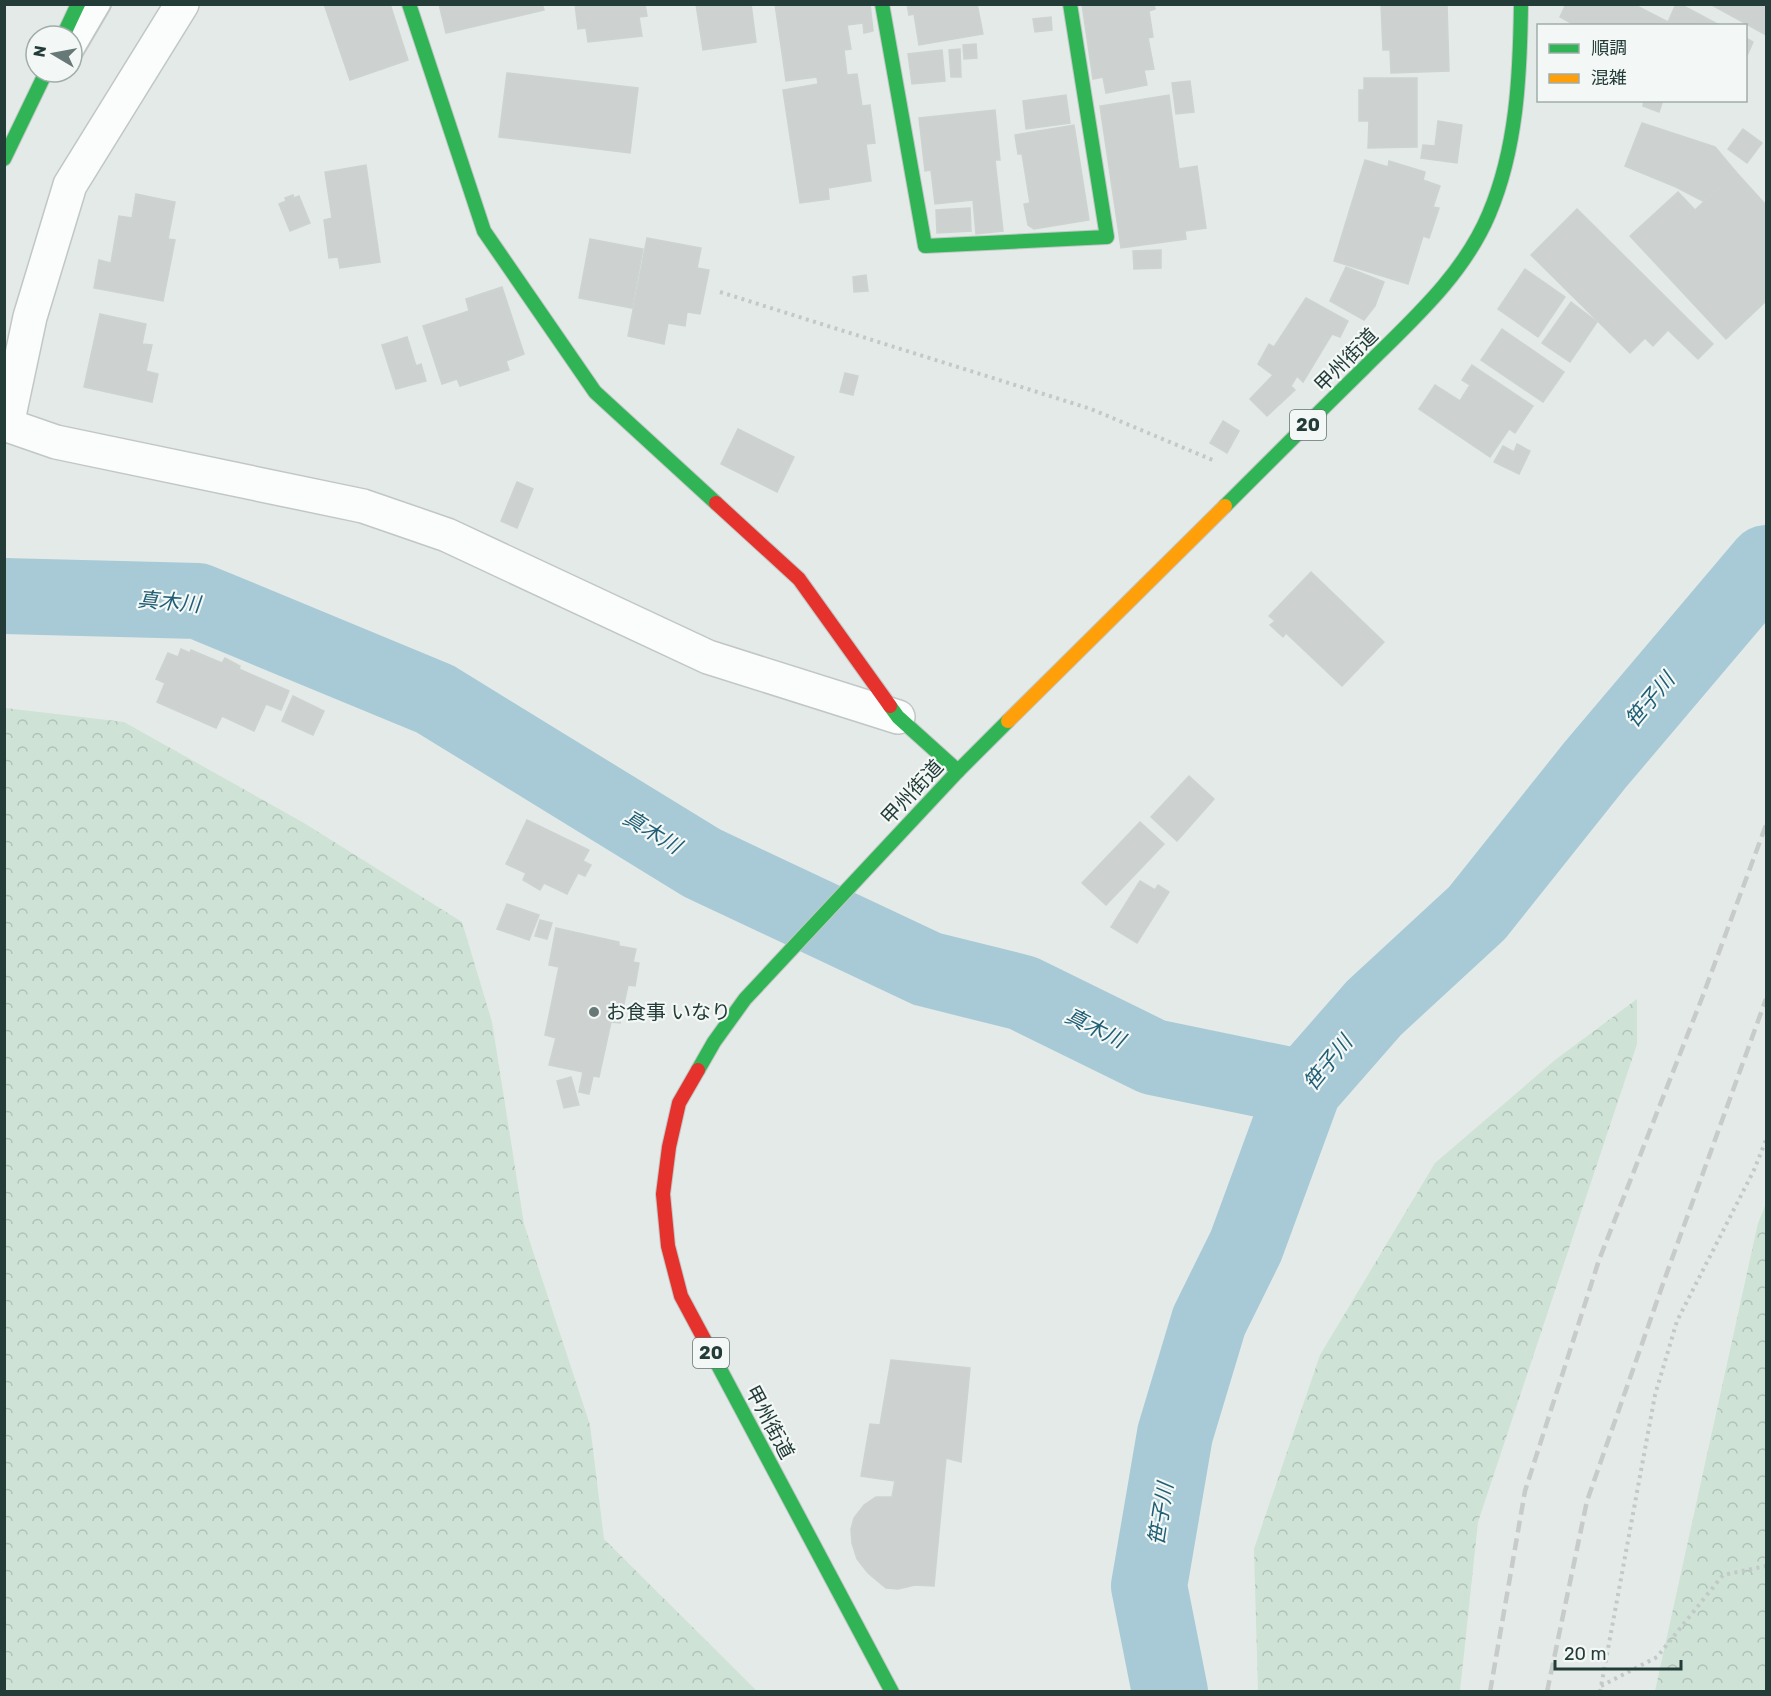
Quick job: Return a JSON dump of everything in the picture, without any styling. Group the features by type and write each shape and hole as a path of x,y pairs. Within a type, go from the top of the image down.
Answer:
{"main road":[{"path":"69,24 78,4"},
{"path":"409,4 483,231 595,392 799,579 898,717 958,771"},
{"path":"882,4 925,246 1107,237 1070,4"},
{"name":"甲州街道","path":"892,1692 681,1296 668,1246 663,1194 669,1147 679,1103 714,1042 745,999 925,806 1440,292 1466,257 1492,207 1510,148 1518,86 1521,4"},
{"path":"4,159 40,84"}],"street":[{"path":"182,4 70,185 30,317 5,424 56,442 363,506 447,535 708,657 898,717"}],"lane":[{"path":"84,30 99,4"},
{"path":"4,164 52,84"}],"path":[{"path":"720,292 1091,409 1216,461"},
{"path":"1600,1689 1655,1395 1677,1321 1767,1140"},
{"path":"1600,1689 1657,1657 1723,1575 1767,1566"}],"green space":[{"path":"5,708 124,722 304,823 462,922 492,1022 524,1224 590,1425 604,1539 757,1691 5,1691"},
{"path":"1637,999 1637,1044 1478,1522 1460,1691 1258,1691 1254,1549 1320,1355 1435,1163 1555,1060"},
{"path":"1766,1204 1766,1691 1655,1691 1758,1223"}],"building":[{"path":"324,4 390,4 408,60 350,80"},
{"path":"439,4 542,4 544,10 446,33"},
{"path":"575,4 645,4 647,16 639,17 642,36 588,42 586,28 578,29"},
{"path":"696,4 751,4 756,42 703,50"},
{"path":"775,4 870,4 873,31 864,33 863,23 847,25 851,49 844,50 847,75 857,74 862,106 870,105 875,143 866,144 871,181 828,188 829,199 800,203 783,90 818,84 817,77 786,81"},
{"path":"907,4 977,4 983,34 919,45 914,14 909,15"},
{"path":"1082,4 1154,4 1155,9 1149,11 1153,37 1148,38 1154,69 1144,70 1147,85 1106,93 1103,77 1093,79"},
{"path":"1381,4 1447,4 1449,71 1391,73 1390,50 1383,50"},
{"path":"1566,4 1633,4 1668,22 1676,4 1680,4 1717,24 1572,24 1560,17"},
{"path":"1766,4 1766,35 1712,5"},
{"path":"1051,17 1052,30 1035,32 1033,19"},
{"path":"1747,39 1753,42 1747,56"},
{"path":"976,44 977,58 964,59 963,45"},
{"path":"960,49 961,77 951,77 949,50"},
{"path":"942,50 945,81 912,84 908,54"},
{"path":"507,73 638,88 630,153 499,137"},
{"path":"1364,78 1417,78 1417,147 1368,148 1369,121 1359,121 1359,90 1364,90"},
{"path":"1190,81 1194,112 1176,114 1172,83"},
{"path":"1066,95 1070,123 1026,129 1023,101"},
{"path":"1169,95 1179,169 1197,166 1206,228 1185,231 1186,239 1121,248 1100,106"},
{"path":"1644,102 1662,102 1659,112 1643,106"},
{"path":"995,110 1000,160 995,160 1003,231 976,234 973,200 935,204 931,170 925,171 919,118"},
{"path":"1438,121 1462,125 1457,163 1421,158 1423,145 1435,146"},
{"path":"1642,123 1715,147 1736,172 1703,201 1625,166"},
{"path":"1074,125 1089,220 1034,229 1028,225 1024,204 1030,203 1022,154 1018,154 1015,135"},
{"path":"1743,129 1762,143 1747,163 1728,149"},
{"path":"1365,160 1388,167 1389,161 1425,172 1423,180 1440,186 1433,207 1439,208 1429,238 1423,236 1408,284 1334,261"},
{"path":"366,165 380,262 340,268 338,257 329,258 324,220 332,218 325,172"},
{"path":"1736,172 1766,205 1766,301 1726,339 1630,236 1678,192 1695,210"},
{"path":"136,194 175,202 168,239 175,240 163,301 94,288 99,260 111,263 119,216 132,218"},
{"path":"293,195 294,198 299,196 310,223 290,231 279,204 286,201 285,198"},
{"path":"970,208 971,231 937,233 936,210"},
{"path":"1577,209 1713,344 1698,359 1668,330 1653,346 1645,338 1630,353 1531,255"},
{"path":"647,238 701,248 697,268 709,270 700,314 687,312 685,326 668,323 664,344 628,336"},
{"path":"590,239 643,249 632,308 579,298"},
{"path":"1161,250 1161,268 1134,269 1133,251"},
{"path":"1346,267 1384,282 1375,306 1364,320 1330,301"},
{"path":"1525,269 1565,297 1538,337 1498,309"},
{"path":"866,275 868,291 854,292 853,277"},
{"path":"502,287 524,354 506,361 509,370 460,386 457,379 442,384 423,326 469,311 466,299"},
{"path":"1306,298 1348,321 1340,337 1332,334 1303,382 1297,376 1291,386 1295,390 1267,416 1250,399 1273,375 1258,364 1269,344 1274,347"},
{"path":"1571,302 1597,322 1570,362 1542,343"},
{"path":"100,314 146,324 142,344 152,345 146,371 158,374 152,402 84,387"},
{"path":"1502,329 1564,372 1543,402 1481,360"},
{"path":"407,337 416,366 421,364 426,381 396,389 382,345"},
{"path":"1472,365 1533,406 1515,433 1509,429 1490,457 1419,409 1435,385 1460,401 1470,385 1462,380"},
{"path":"845,373 858,376 853,395 840,392"},
{"path":"1223,421 1239,431 1227,453 1210,443"},
{"path":"738,429 794,457 777,492 721,464"},
{"path":"1517,444 1530,451 1519,474 1494,462 1503,446 1514,452"},
{"path":"517,482 533,489 517,528 501,521"},
{"path":"1311,572 1384,642 1342,686 1286,633 1283,637 1270,625 1275,621 1269,616"},
{"path":"181,649 190,653 191,650 222,663 225,658 240,666 239,669 289,691 281,710 266,704 254,731 222,716 216,728 157,702 165,683 156,679 168,653 178,657"},
{"path":"293,696 324,711 313,735 282,721"},
{"path":"1189,776 1214,799 1177,841 1151,817"},
{"path":"527,820 589,850 583,861 591,865 585,876 578,873 567,894 544,883 540,890 523,880 526,873 506,864"},
{"path":"1140,822 1164,844 1106,905 1082,883"},
{"path":"1140,881 1155,890 1158,885 1169,892 1137,943 1111,927"},
{"path":"507,904 539,915 529,940 497,929"},
{"path":"540,920 552,923 547,939 535,936"},
{"path":"556,928 619,942 619,946 636,949 633,962 639,963 635,986 628,985 620,1023 611,1022 599,1077 593,1076 589,1094 579,1092 583,1072 549,1065 556,1038 545,1035 559,967 549,965"},
{"path":"571,1077 579,1105 564,1108 557,1081"},
{"path":"891,1360 970,1368 961,1462 946,1458 934,1586 886,1588 868,1573 857,1559 852,1543 851,1529 854,1518 864,1505 876,1497 892,1497 895,1481 861,1476 870,1424 880,1425"}],"waterway":[{"name":"笹子川","path":"1170,1692 1149,1586 1175,1434 1209,1321 1246,1246 1304,1088 1374,1008 1477,913 1595,765 1766,563"},
{"name":"真木川","path":"4,596 198,601 435,699 702,863 927,969 1023,993 1153,1057 1304,1088"}],"railway":[{"path":"1490,1692 1525,1491 1599,1260 1702,998 1766,825"},
{"path":"1547,1692 1587,1501 1766,999"}],"traffic: fast":[{"path":"69,24 78,4"},
{"path":"409,4 484,231 595,392 716,503"},
{"path":"882,4 925,246 1107,237 1070,4"},
{"path":"1225,506 1434,297 1465,258 1478,236 1498,189 1511,137 1518,84 1521,4"},
{"path":"4,159 40,84"},
{"path":"890,706 898,717 958,771"},
{"path":"698,1070 714,1042 745,999 958,771 1008,721"},
{"path":"711,1352 892,1692"}],"traffic: slow":[{"path":"1008,721 1225,506"}],"traffic: jam":[{"path":"716,503 799,579 890,706"},
{"path":"698,1070 679,1103 669,1147 663,1194 668,1246 681,1296 711,1352"}],"place":[{"name":"お食事 いなり","path":"594,1012"}]}
